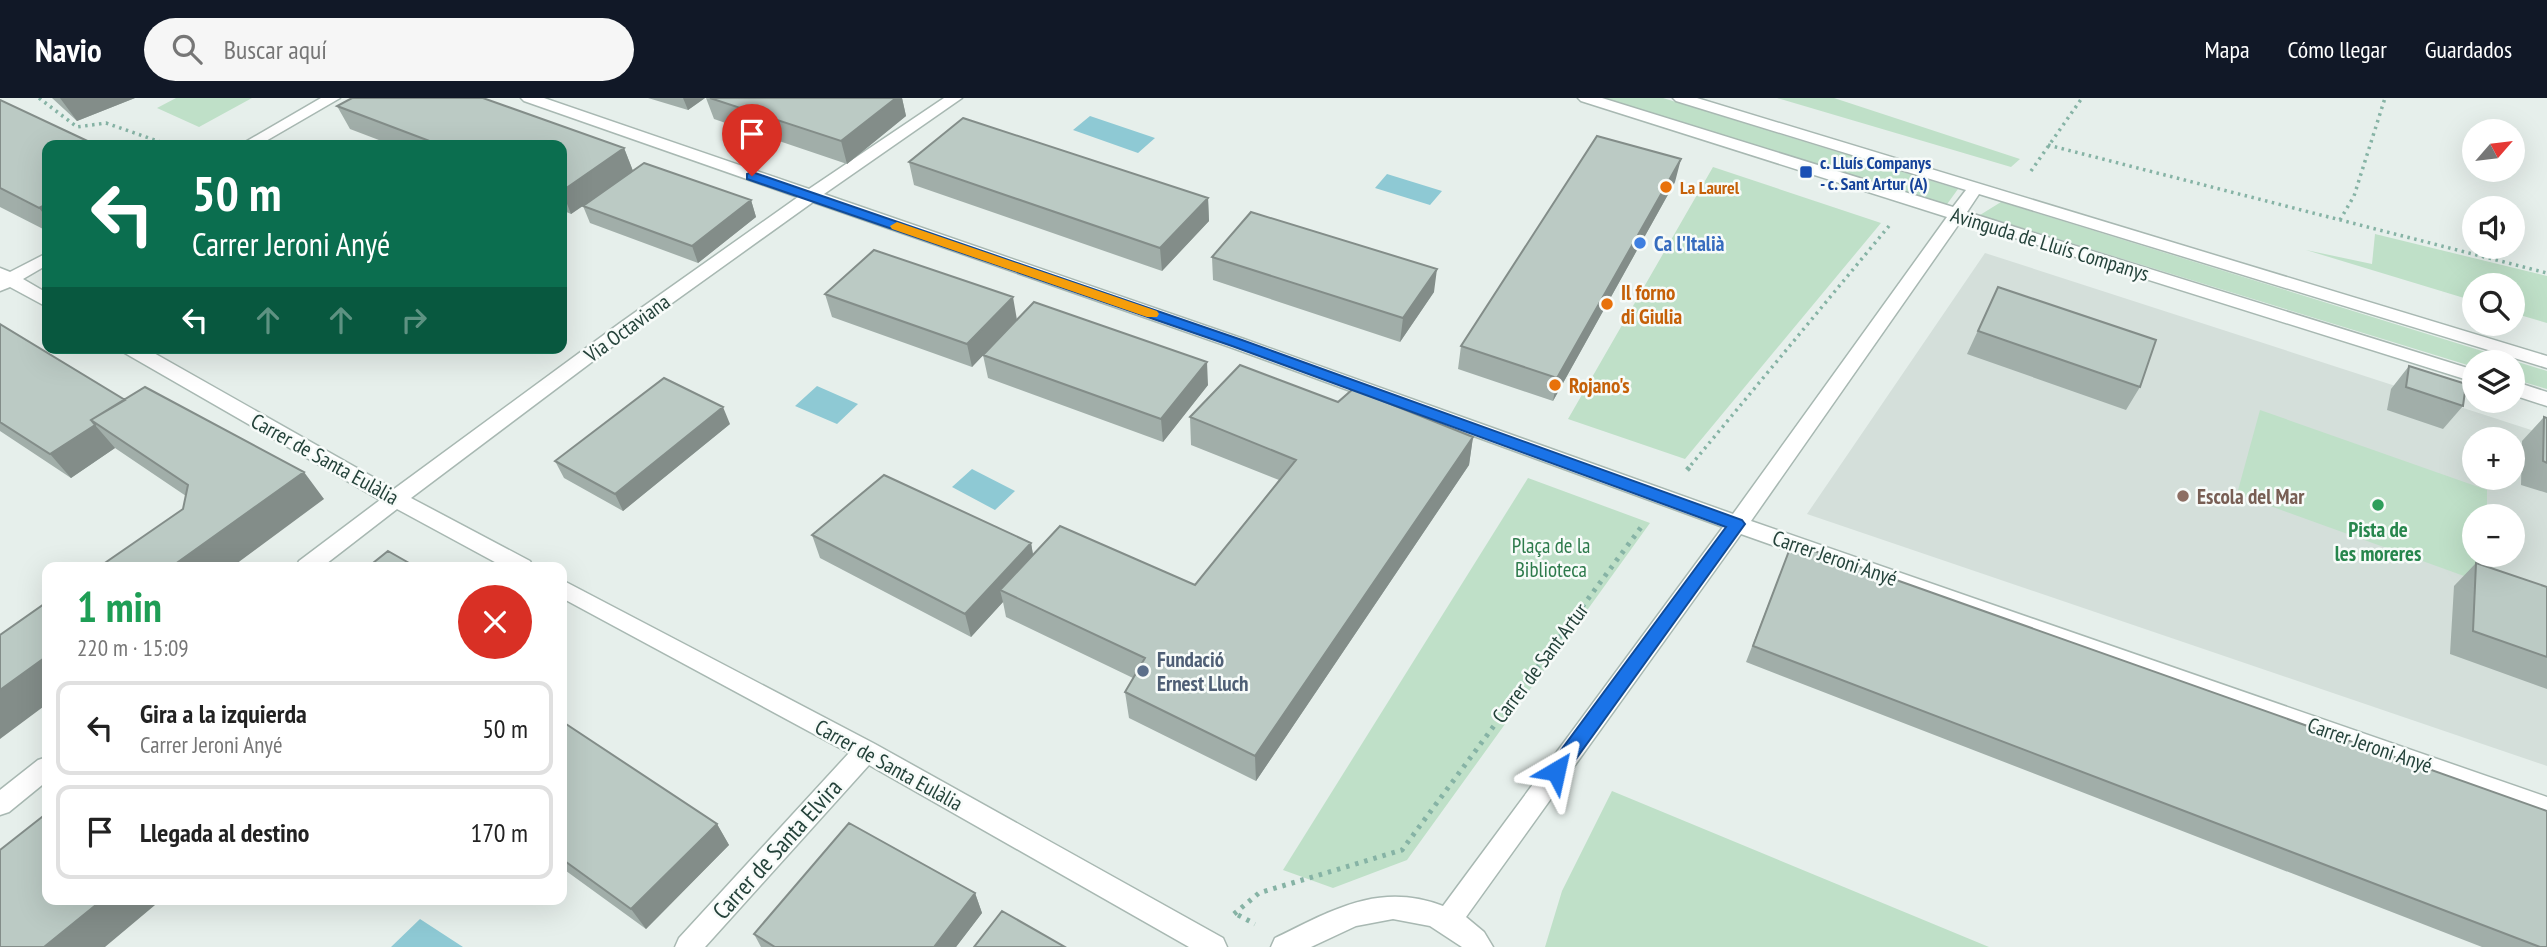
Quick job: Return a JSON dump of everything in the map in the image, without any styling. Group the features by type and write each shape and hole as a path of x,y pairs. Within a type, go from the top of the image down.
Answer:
{"street":[{"path":"257,140 332,98"},
{"name":"Carrer Jeroni Anyé","path":"529,98 1250,348 1737,524 2547,808"},
{"name":"Via Octaviana","path":"313,562 395,499 808,196 954,98"},
{"name":"Avinguda de Lluís Companys","path":"1586,98 2462,372"},
{"name":"Avinguda de Lluís Companys","path":"1681,98 2547,362"},
{"path":"1448,920 1737,524 1975,189"},
{"path":"3,280 42,260"},
{"path":"3,280 42,299"},
{"name":"Carrer de Santa Eulàlia","path":"141,354 395,499 513,562"},
{"path":"2525,392 2547,398"},
{"name":"Carrer de Santa Eulàlia","path":"567,591 866,751 1214,947"},
{"name":"Carrer de Santa Elvira","path":"688,947 866,751"},
{"path":"0,803 42,771"},
{"path":"1284,947 1375,907 1409,906 1448,920 1480,947"}],"path":[{"path":"39,98 76,127 106,123 155,140"},
{"path":"2003,198 2027,177 2082,98"},
{"path":"2340,220 2354,196 2385,98"},
{"path":"2048,145 2547,273"},
{"name":"Carrer de Sant Artur","path":"1227,920 1259,893 1402,850 1664,498 1889,226"},
{"path":"1223,907 1258,926"}],"shaded area":[{"name":"Escola del Mar","path":"1985,253 2462,407 2462,413 2479,413 2522,427 2462,427 2462,490 2525,490 2525,428 2547,435 2547,766 1807,514"}],"green space":[{"path":"176,98 252,98 199,127 157,108"},
{"path":"1605,98 1663,98 1958,189 1945,207"},
{"path":"1777,98 1834,98 2020,159 2011,167"},
{"path":"1713,167 1881,223 1685,459 1568,419"},
{"path":"2001,202 2479,350 2462,350 2462,363 1980,215"},
{"path":"2375,234 2462,255 2462,259 2477,259 2547,276 2547,323 2525,317 2525,273 2462,273 2462,297 2306,250 2372,264"},
{"path":"2525,364 2547,371 2547,389 2525,383"},
{"name":"Pista de les moreres","path":"2260,410 2462,481 2462,490 2487,490 2487,504 2462,504 2462,567 2488,567 2489,585 2237,494"},
{"name":"Plaça de la Biblioteca","path":"1528,478 1650,523 1407,860 1333,888 1283,870"},
{"path":"1612,791 1989,947 1545,947 1562,891"}],"water":[{"path":"1090,116 1155,138 1138,153 1073,130"},
{"path":"1387,174 1442,191 1430,205 1375,188"},
{"path":"817,386 858,404 837,424 795,406"},
{"path":"972,469 1015,491 995,510 952,487"},
{"path":"420,919 463,947 391,947"}],"building":[{"path":"352,98 483,98 624,148 567,188 567,140 427,140 337,106"},
{"path":"710,98 896,98 841,141"},
{"path":"0,100 85,140 42,140 42,206 39,208 0,188"},
{"path":"963,118 1208,198 1160,248 909,162"},
{"path":"1597,136 1681,159 1557,378 1461,346"},
{"path":"644,163 751,200 692,246 583,206"},
{"path":"1251,212 1437,269 1403,318 1212,257"},
{"path":"874,250 1013,297 967,344 825,294"},
{"path":"1998,287 2156,340 2140,387 1978,331"},
{"path":"1034,302 1207,362 1161,419 983,355"},
{"path":"0,324 42,350 42,354 49,354 125,400 91,420 95,425 50,454 0,422"},
{"path":"1240,365 1338,402 1353,389 1473,437 1255,756 1125,692 1145,658 1000,590 1060,526 1195,585 1296,460 1190,417"},
{"path":"2409,366 2462,383 2462,406 2406,387"},
{"path":"664,378 723,407 615,494 555,461"},
{"path":"145,387 304,472 178,562 106,562 183,509 188,485 91,420"},
{"path":"2544,417 2547,418 2547,463 2543,461"},
{"path":"884,475 1031,543 965,614 812,535"},
{"path":"1792,543 2547,811 2547,947 2540,947 1753,646"},
{"path":"388,551 407,562 374,562"},
{"path":"2476,567 2488,567 2547,587 2547,657 2473,631"},
{"path":"42,606 42,660 0,690 0,635"},
{"path":"567,725 717,824 631,909 567,863"},
{"path":"42,817 42,905 96,905 44,947 0,947 0,850"},
{"path":"849,823 975,893 934,947 775,947 754,934"},
{"path":"1002,911 1065,947 974,947"}],"slow traffic":[{"path":"897,226 1152,314"}],"place":[{"name":"c. Lluís Companys - c. Sant Artur (A)","path":"1806,172"},
{"name":"La Laurel","path":"1666,187"},
{"name":"Ca l'Italià","path":"1640,243"},
{"name":"Il forno di Giulia","path":"1607,304"},
{"name":"Rojano's","path":"1555,385"},
{"name":"Escola del Mar","path":"2183,496"},
{"name":"Pista de les moreres","path":"2378,505"},
{"name":"Fundació Ernest Lluch","path":"1143,671"}],"route":[{"path":"752,176 1237,343 1737,524 1556,771"}]}
